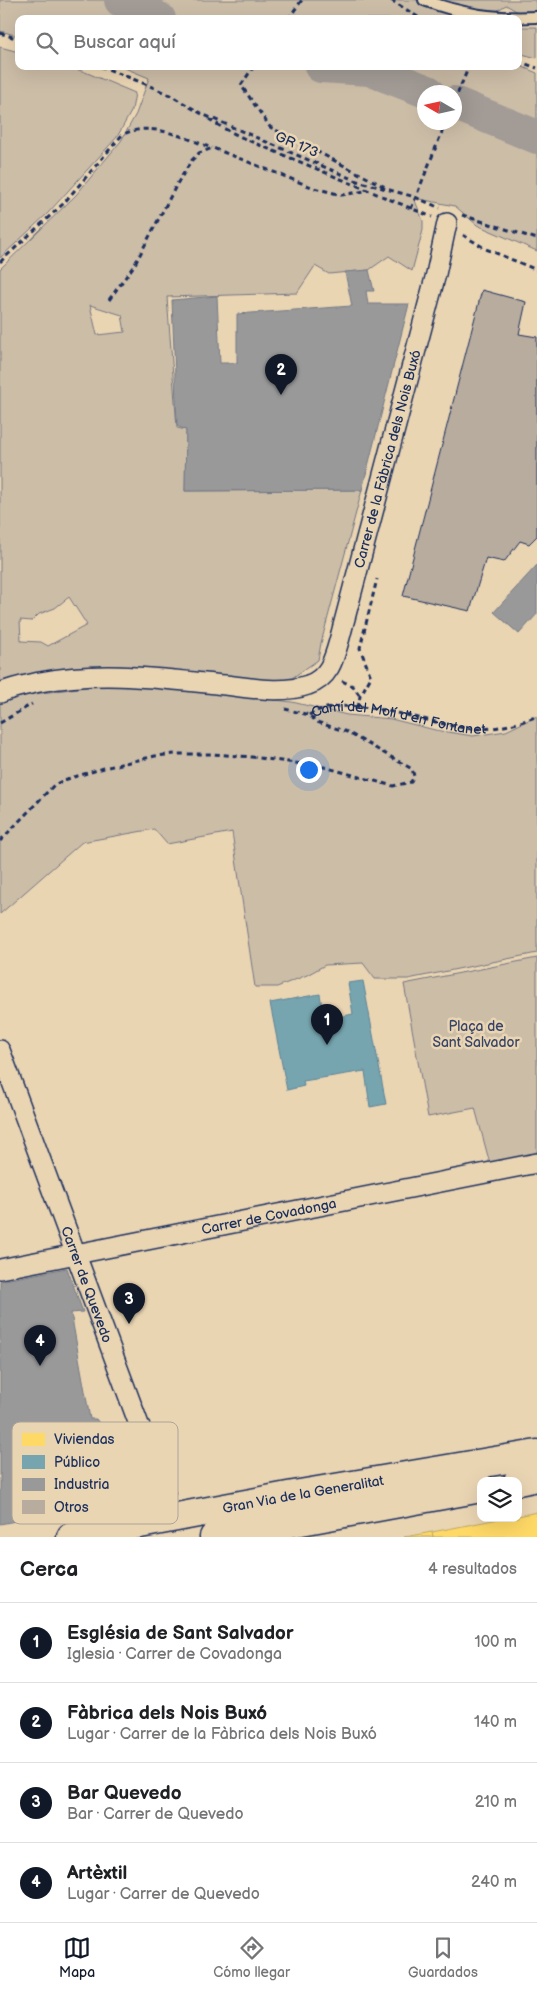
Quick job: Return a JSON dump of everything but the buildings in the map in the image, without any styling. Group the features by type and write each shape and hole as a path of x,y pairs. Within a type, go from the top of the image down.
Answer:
{"street":[{"name":"Carrer de la Fàbrica dels Nois Buxó","path":"327,673 336,650 436,274 448,214"},
{"path":"0,693 13,687 68,677 117,675 291,690 310,684 327,673"},
{"name":"Carrer de Quevedo","path":"0,1050 137,1422"},
{"name":"Carrer de Covadonga","path":"0,1269 537,1163"},
{"name":"Gran Via de la Generalitat","path":"178,1516 537,1454"},
{"path":"522,1480 537,1477"},
{"name":"Gran Via de la Generalitat","path":"214,1537 477,1489"},
{"path":"287,1537 310,1532 332,1516"},
{"name":"Gran Via de la Generalitat","path":"71,1537 134,1524"}],"lane":[{"path":"424,0 446,8 480,15"},
{"path":"522,18 537,18"}],"path":[{"path":"291,15 302,0"},
{"path":"391,0 415,15"},
{"path":"0,33 15,38"},
{"path":"522,63 537,68"},
{"name":"GR 173","path":"110,70 170,95 202,114 357,181 416,197 448,214"},
{"path":"251,70 241,85 270,127 395,192"},
{"path":"461,85 467,70"},
{"path":"202,114 223,128 245,139 410,208 443,130"},
{"path":"0,262 63,204 122,134 132,130 165,131 314,188 342,195 366,191"},
{"path":"109,300 135,264 177,184 192,160 199,153 213,148"},
{"path":"448,214 537,239"},
{"path":"448,214 486,250 537,270"},
{"path":"327,673 353,686 360,696 358,708"},
{"path":"0,723 15,712 36,701"},
{"name":"Camí del Molí d'en Fontanet","path":"278,707 309,715 316,710 340,706 403,714 468,728 505,726 537,716"},
{"path":"0,841 54,785 95,771 155,756 213,754 252,757 324,767 393,786 411,782 414,776 412,769 347,732 317,722 309,715"}],"green space":[{"path":"0,0 534,0 537,3 537,11 518,12 506,5 493,15 15,15 15,35 0,31"},
{"path":"522,27 537,27 537,58 522,54"},
{"path":"0,47 15,51 15,70 79,70 135,93 132,110 117,137 48,213 0,258"},
{"path":"522,67 537,73 537,251 477,225 455,206 414,198 423,221 423,230 412,271 389,256 369,270 329,274 315,266 297,293 167,297 177,428 186,430 185,491 362,490 318,660 289,680 270,680 120,666 84,667 0,682 0,269 76,195 121,141 136,114 149,78 130,70 522,70","holes":["90,305 122,315 125,332 97,335","69,597 87,625 48,646 41,642 21,641 20,620 32,621 39,614 55,608"]},
{"path":"106,684 144,684 292,702 347,715 391,719 435,730 473,736 506,731 537,716 537,953 408,979 375,979 363,963 325,965 307,975 277,987 255,987 232,832 167,844 154,829 82,842 0,914 0,703 14,697"},
{"name":"Plaça de Sant Salvador","path":"537,958 537,1155 490,1164 475,1108 428,1117 404,984"}],"waterway":[{"path":"121,0 151,15"},
{"path":"372,70 417,88"},
{"path":"462,106 537,137"}],"place":[{"name":"Fàbrica dels Nois Buxó","path":"281,395"},
{"name":"Església de Sant Salvador","path":"327,1045"},
{"name":"Bar Quevedo","path":"129,1324"},
{"name":"Artèxtil","path":"40,1366"}]}
